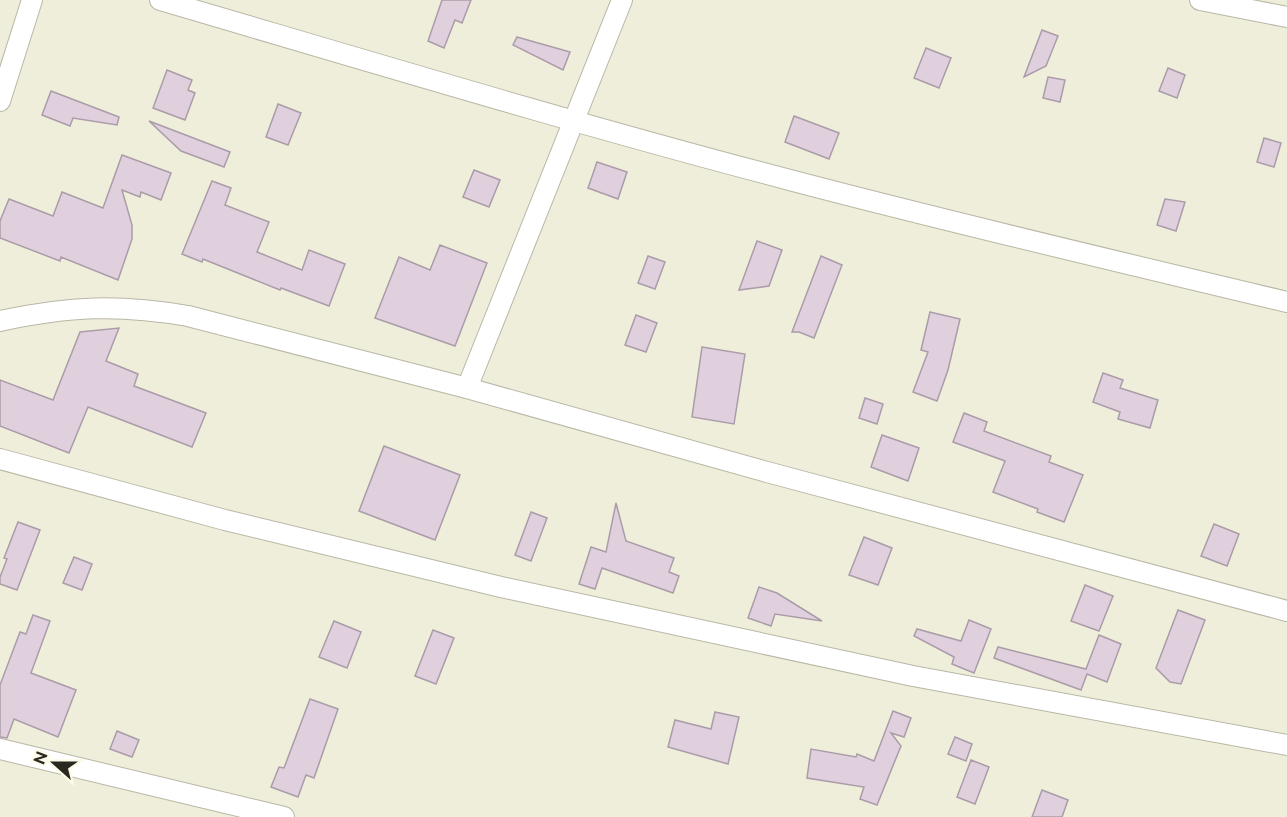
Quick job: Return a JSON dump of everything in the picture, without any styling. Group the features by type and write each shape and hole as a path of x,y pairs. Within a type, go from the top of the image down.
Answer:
{"street":[{"path":"0,101 32,0"},
{"path":"160,0 574,121 977,228 1287,302"},
{"path":"467,388 622,0"},
{"path":"1200,0 1287,17"},
{"path":"0,321 60,310 94,307 156,310 188,316 467,388 767,472 1287,611"},
{"path":"0,459 225,520 513,590 913,676 1287,745"},
{"path":"0,749 284,817"}],"building":[{"path":"442,0 471,0 462,23 455,20 444,48 428,41"},
{"path":"1042,30 1058,36 1046,66 1024,77"},
{"path":"517,37 570,52 563,70 513,45"},
{"path":"926,48 951,58 939,88 914,78"},
{"path":"1168,68 1185,75 1177,98 1159,91"},
{"path":"167,70 192,80 188,90 195,93 185,120 153,108"},
{"path":"1048,77 1065,80 1060,102 1043,98"},
{"path":"51,91 119,117 117,125 73,118 70,126 42,115"},
{"path":"278,104 301,113 288,145 266,137"},
{"path":"794,116 839,133 829,159 785,142"},
{"path":"149,121 230,152 224,167 181,151"},
{"path":"1264,138 1281,143 1274,167 1257,162"},
{"path":"122,155 171,173 161,200 141,192 140,197 122,190 132,225 132,239 118,280 61,257 60,261 0,238 0,221 9,199 53,216 62,192 103,208"},
{"path":"597,162 627,172 618,199 588,188"},
{"path":"474,170 500,180 489,207 463,197"},
{"path":"212,181 231,188 225,205 269,222 257,252 302,270 309,250 345,264 329,306 281,288 280,290 203,259 202,262 182,254"},
{"path":"1165,199 1185,202 1176,231 1157,225"},
{"path":"757,241 782,250 769,286 739,290"},
{"path":"440,245 487,263 455,346 375,318 399,257 430,270"},
{"path":"648,256 665,262 655,289 638,283"},
{"path":"821,256 842,265 814,338 799,332 792,332"},
{"path":"930,312 960,319 948,370 937,401 913,392 928,352 921,350"},
{"path":"636,315 657,323 646,352 625,345"},
{"path":"119,328 106,361 138,374 134,386 206,413 192,447 88,407 69,453 0,426 0,380 53,400 80,332"},
{"path":"702,347 745,354 734,424 692,417"},
{"path":"1103,373 1123,380 1120,388 1158,400 1150,428 1118,419 1120,412 1093,402"},
{"path":"865,398 883,404 877,424 859,418"},
{"path":"964,413 987,422 984,431 1051,456 1049,462 1083,475 1064,522 1037,512 1038,509 993,492 1005,461 953,442"},
{"path":"882,435 919,448 908,481 871,467"},
{"path":"384,446 460,475 435,540 359,511"},
{"path":"616,503 626,541 674,558 669,572 679,576 673,593 602,568 595,589 579,584 591,547 606,552"},
{"path":"531,512 547,518 531,561 515,555"},
{"path":"18,522 40,530 17,590 0,584 0,577 7,559 4,558"},
{"path":"1214,524 1239,534 1227,566 1201,556"},
{"path":"864,537 892,548 878,585 849,575"},
{"path":"74,557 92,564 82,590 63,583"},
{"path":"1085,585 1113,596 1099,631 1071,621"},
{"path":"759,587 777,593 822,621 775,614 771,626 748,618"},
{"path":"1178,610 1205,620 1181,684 1170,682 1156,668"},
{"path":"33,615 50,621 31,673 76,690 58,737 14,719 7,738 0,737 0,685 20,632 26,634"},
{"path":"969,620 991,629 974,673 952,664 954,657 914,636 917,629 961,641"},
{"path":"334,621 361,632 347,668 319,657"},
{"path":"433,630 454,638 436,684 415,676"},
{"path":"1099,635 1121,644 1107,682 1087,674 1081,690 994,658 998,647 1086,669"},
{"path":"310,699 338,709 314,778 306,775 298,797 271,787 279,767 284,768"},
{"path":"893,711 911,718 904,737 891,733 901,746 877,805 860,799 864,787 807,778 811,749 856,757 857,754 874,761"},
{"path":"715,712 739,717 728,764 668,747 675,720 711,729"},
{"path":"117,731 139,740 132,757 110,749"},
{"path":"955,737 972,744 966,761 948,754"},
{"path":"971,760 989,767 975,804 957,797"},
{"path":"1042,790 1068,800 1062,817 1032,817"}]}
